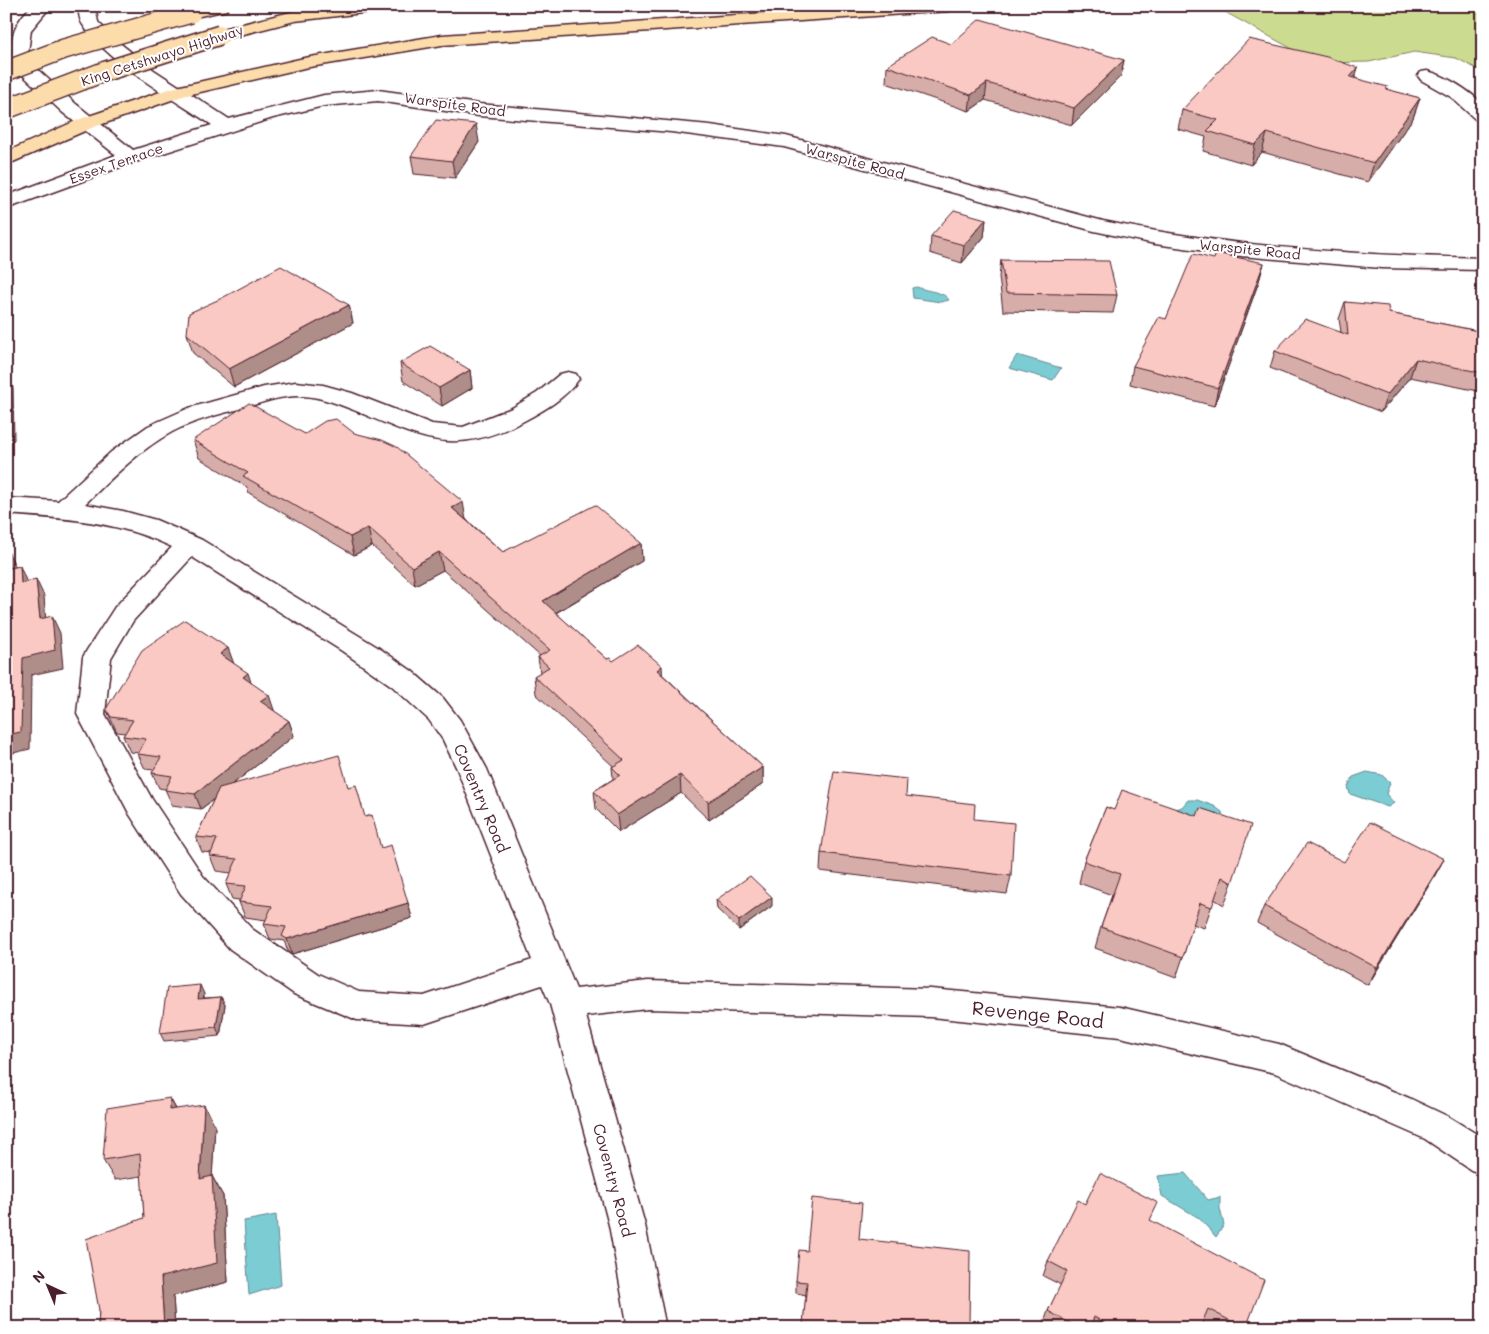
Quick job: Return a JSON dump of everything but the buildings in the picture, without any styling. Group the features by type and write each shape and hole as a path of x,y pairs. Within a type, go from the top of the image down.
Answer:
{"highway":[{"name":"King Cetshwayo Highway","path":"10,63 64,50 221,6"},
{"name":"King Cetshwayo Highway","path":"6,109 106,71 220,35 295,16 380,6"},
{"path":"6,159 87,123 178,92 304,63 442,40 949,6"}],"street":[{"path":"43,6 27,19 21,29 10,63 130,157"},
{"path":"86,6 90,24 111,45 148,74 178,92 226,126"},
{"path":"1427,76 1454,90 1474,105 1483,116"},
{"name":"Warspite Road","path":"226,126 344,96 408,97 476,109 710,130 768,139 1101,227 1155,238 1241,250 1381,262 1483,264"},
{"name":"Essex Terrace","path":"6,203 130,157 226,126"},
{"path":"64,510 156,430 198,413 265,394 304,389 350,399 427,430 450,435 463,435 515,416 542,402 568,379"},
{"name":"Coventry Road","path":"6,506 64,510 123,519 166,533 216,559 377,660 434,706 455,733 472,769 566,1004 627,1225 647,1328"},
{"path":"189,545 124,614 97,657 91,714 141,807 192,885 241,939 306,984 357,1006 424,1010 551,968"},
{"name":"Revenge Road","path":"566,1004 648,995 921,1003 1120,1022 1280,1059 1437,1128 1483,1158"}],"green space":[{"path":"1214,6 1483,6 1483,72 1456,58 1414,52 1369,62 1318,63"}],"water":[{"path":"917,287 940,293 949,300 941,302 913,298 912,288"},
{"path":"1017,355 1061,368 1053,380 1009,368"},
{"path":"1367,772 1382,775 1390,783 1386,794 1394,803 1388,807 1350,794 1348,787 1353,777"},
{"path":"1188,800 1197,800 1214,806 1222,812 1225,821 1236,832 1173,810 1182,807"},
{"path":"1185,1173 1208,1200 1220,1197 1220,1209 1224,1225 1216,1237 1199,1218 1162,1196 1158,1176"},
{"path":"276,1215 281,1285 249,1295 244,1221"}]}
